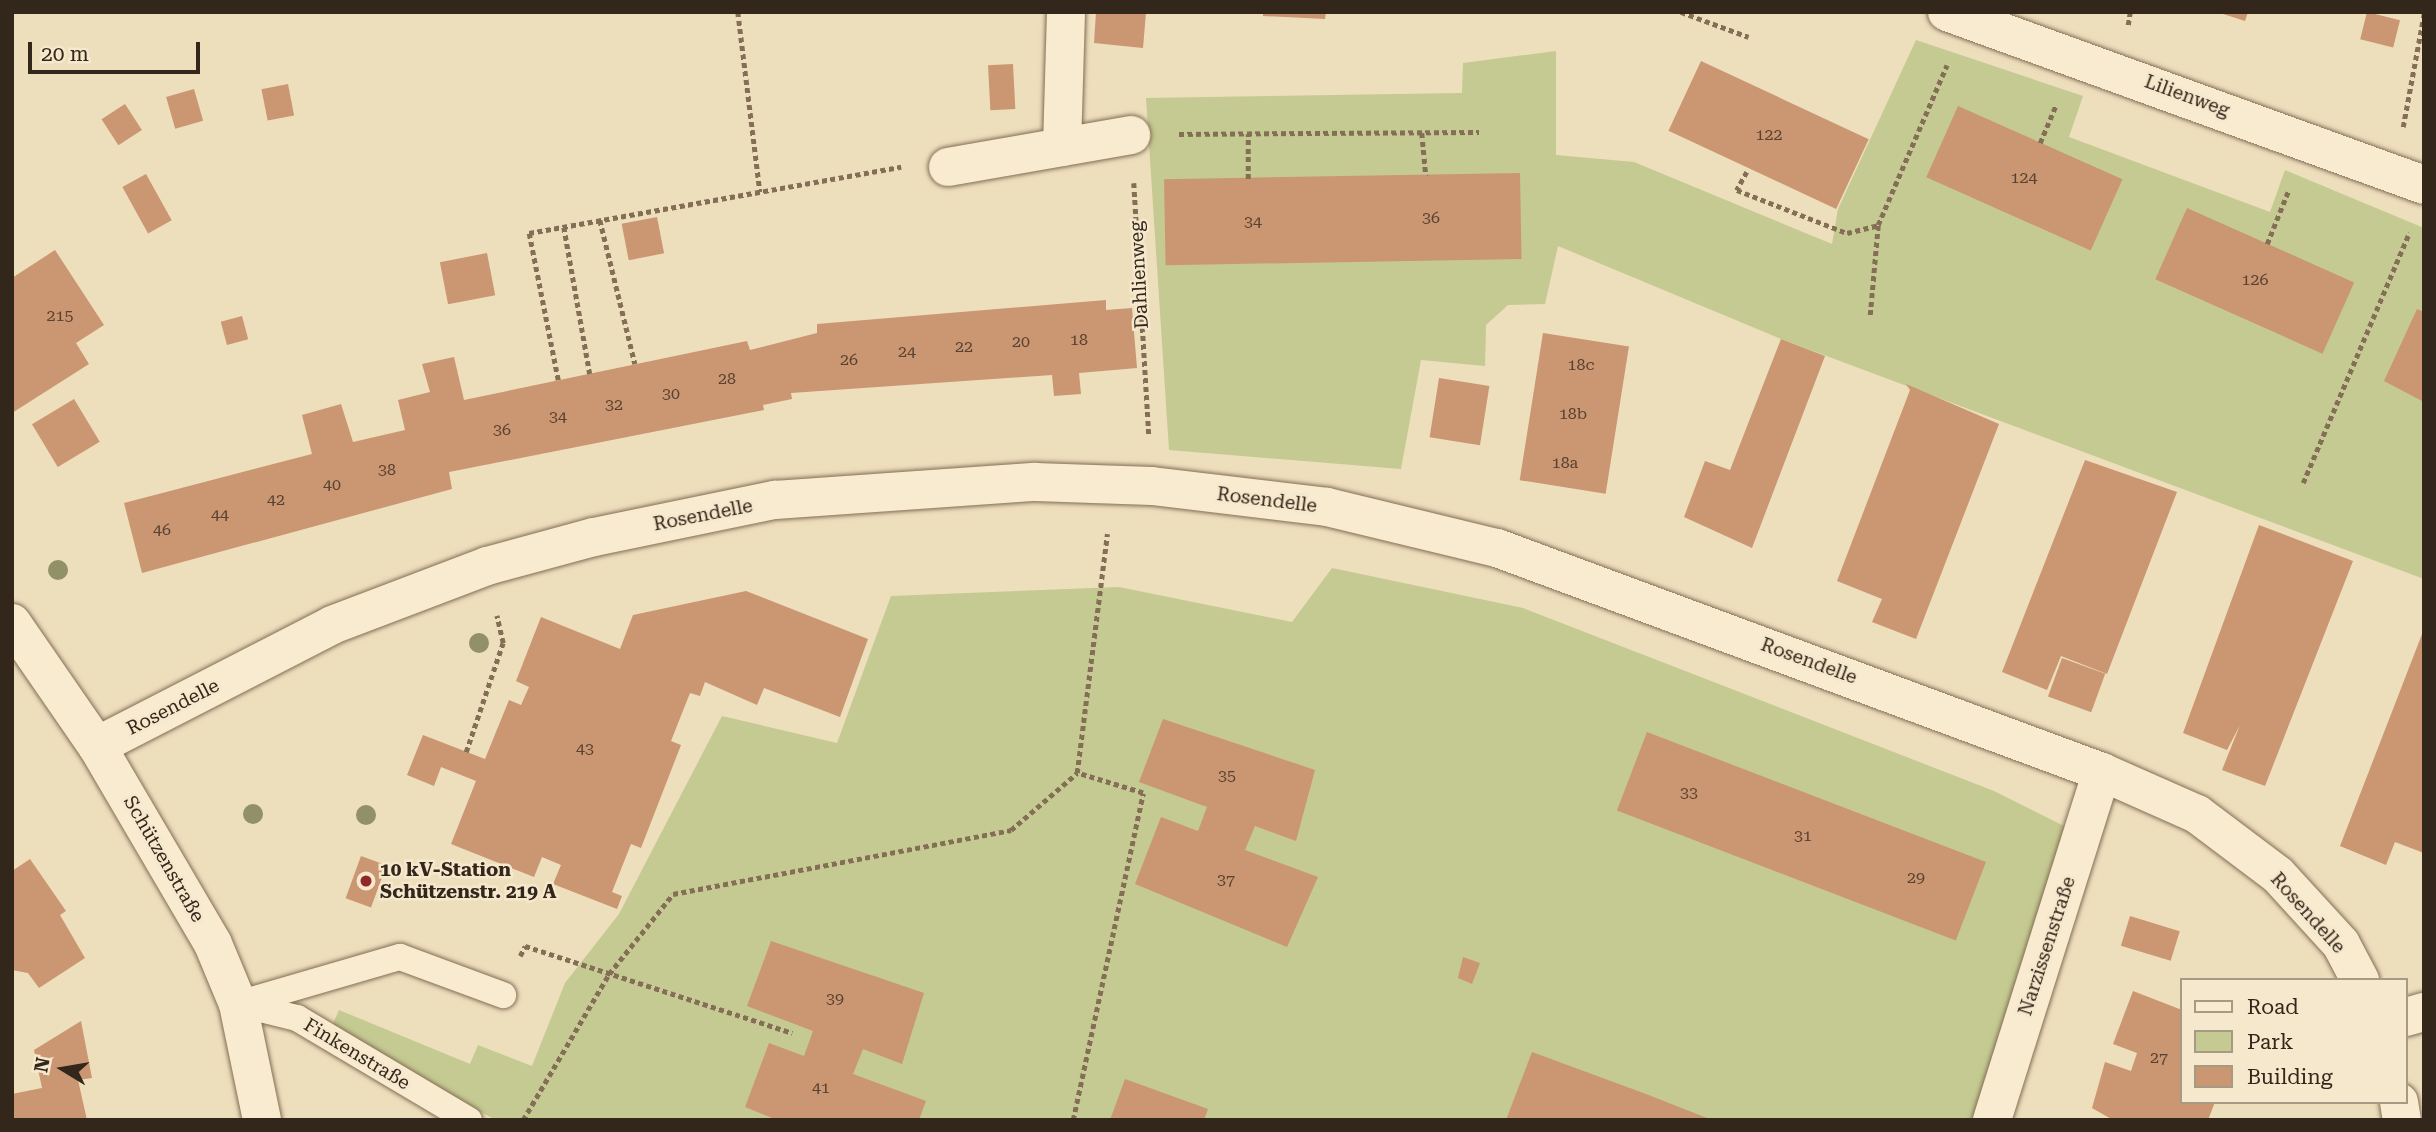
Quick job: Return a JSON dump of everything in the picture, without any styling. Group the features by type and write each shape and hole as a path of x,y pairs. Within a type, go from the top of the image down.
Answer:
{"street":[{"path":"1062,148 1066,12"},
{"name":"Lilienweg","path":"1957,16 2409,179"},
{"path":"948,167 1131,135"},
{"name":"Rosendelle","path":"97,746 332,625 487,566 775,500 935,486 1152,486 1327,507 1497,548 2102,772 2197,814 2278,875 2341,944 2359,978"},
{"name":"Schützenstraße","path":"12,623 97,746 186,892 238,1004 262,1120"},
{"name":"Narzissenstraße","path":"1992,1120 2102,772"}],"lane":[{"path":"238,1004 400,957 503,995"},
{"name":"Finkenstraße","path":"238,1004 297,1018 469,1120"}],"path":[{"path":"738,12 760,192"},
{"path":"1681,12 1749,37"},
{"path":"2409,179 2424,14"},
{"path":"1870,316 1878,225 1957,16"},
{"path":"1422,132 1426,176"},
{"path":"1131,135 1479,132"},
{"path":"1248,134 1248,179"},
{"name":"Dahlienweg","path":"1131,135 1152,486"},
{"path":"558,380 529,233 938,160 948,167"},
{"path":"1747,172 1737,190 1847,233 1878,225"},
{"path":"600,220 635,364"},
{"path":"2303,483 2413,224"},
{"path":"564,227 590,374"},
{"path":"523,1120 609,974 673,894 1011,830 1077,773 1114,484"},
{"path":"466,751 503,643 487,566"},
{"path":"1073,1120 1143,793 1077,773"},
{"path":"503,995 525,946 792,1033"}],"green space":[{"path":"1916,40 2083,96 2069,137 2270,212 2285,170 2424,228 2424,579 1781,339 1558,246 1545,304 1508,305 1486,325 1485,366 1421,360 1401,469 1169,450 1146,98 1462,93 1463,63 1556,51 1556,155 1634,162 1832,244 1838,209"},
{"path":"1332,568 1523,608 1994,791 2074,831 1981,1120 496,1120 329,1033 339,1010 470,1064 478,1045 532,1066 565,983 619,914 722,716 837,743 891,596 1119,587 1292,622"}],"building":[{"path":"1096,12 1146,12 1143,48 1094,43"},
{"path":"1263,12 1326,12 1325,19 1263,16"},
{"path":"2217,12 2248,12 2245,21"},
{"path":"2367,12 2400,20 2393,47 2360,39"},
{"path":"1701,61 1869,139 1836,209 1668,131"},
{"path":"1013,64 1015,109 990,110 988,65"},
{"path":"288,84 294,115 268,121 261,89"},
{"path":"194,89 203,121 175,129 166,97"},
{"path":"125,104 142,130 118,145 102,119"},
{"path":"1958,106 2122,179 2091,250 1926,177"},
{"path":"1520,173 1522,259 1166,265 1164,179"},
{"path":"146,174 172,220 148,233 122,187"},
{"path":"2187,208 2354,282 2322,354 2155,279"},
{"path":"657,217 664,253 629,260 622,224"},
{"path":"55,250 104,325 76,343 89,364 12,413 12,278"},
{"path":"487,253 495,295 448,304 440,262"},
{"path":"1106,300 1106,310 1132,308 1137,368 1079,373 1081,394 1054,396 1052,375 791,393 792,399 763,405 764,410 449,472 452,489 142,573 124,503 312,454 302,415 341,404 353,442 405,430 398,400 430,392 422,364 454,357 464,400 747,341 750,350 817,333 817,324"},
{"path":"2417,309 2424,312 2424,402 2384,381"},
{"path":"242,316 248,339 227,345 221,322"},
{"path":"1543,333 1629,347 1606,494 1520,480"},
{"path":"1781,339 1825,356 1752,548 1684,517 1705,461 1730,470"},
{"path":"1439,378 1489,386 1480,445 1430,437"},
{"path":"1906,384 1999,424 1916,639 1872,622 1882,599 1837,581 1910,390"},
{"path":"74,399 100,442 58,467 32,424"},
{"path":"2085,460 2177,492 2107,674 2061,656 2047,690 2002,672"},
{"path":"2259,525 2353,561 2265,786 2222,770 2240,725 2227,750 2183,733"},
{"path":"746,591 868,639 840,717 764,688 757,705 705,682 700,696 690,693 671,741 681,745 641,848 631,844 612,892 622,896 617,909 553,884 561,865 542,857 534,877 451,844 476,781 441,767 434,786 407,775 423,735 485,759 509,700 521,705 529,687 516,681 541,617 620,649 633,615"},
{"path":"2424,629 2424,853 2395,842 2386,865 2340,846"},
{"path":"2062,658 2105,674 2091,712 2048,697"},
{"path":"1163,719 1315,770 1296,841 1255,826 1245,850 1318,877 1287,947 1135,884 1161,817 1198,831 1207,807 1139,782"},
{"path":"1647,732 1986,862 1956,941 1617,810"},
{"name":"10 kV-Station Schützenstr. 219 A","path":"361,856 386,865 371,908 346,898"},
{"path":"30,859 66,911 60,915 85,958 39,988 28,973 12,970 12,871"},
{"path":"2130,916 2180,931 2171,961 2121,946"},
{"path":"771,941 924,993 902,1064 863,1049 853,1074 926,1101 919,1120 777,1120 745,1107 769,1043 804,1056 813,1031 747,1006"},
{"path":"1463,957 1480,963 1472,984 1458,978"},
{"path":"2133,991 2180,1009 2180,1104 2214,1104 2208,1120 2113,1120 2092,1108 2105,1062 2131,1071 2137,1053 2113,1044"},
{"path":"81,1021 92,1078 78,1080 87,1120 12,1120 12,1094 42,1088 34,1050"},
{"path":"1532,1052 1646,1094 1712,1120 1506,1120"},
{"path":"1125,1079 1208,1109 1204,1120 1110,1120"}],"place":[{"name":"10 kV-Station Schützenstr. 219 A","path":"366,881"}]}
